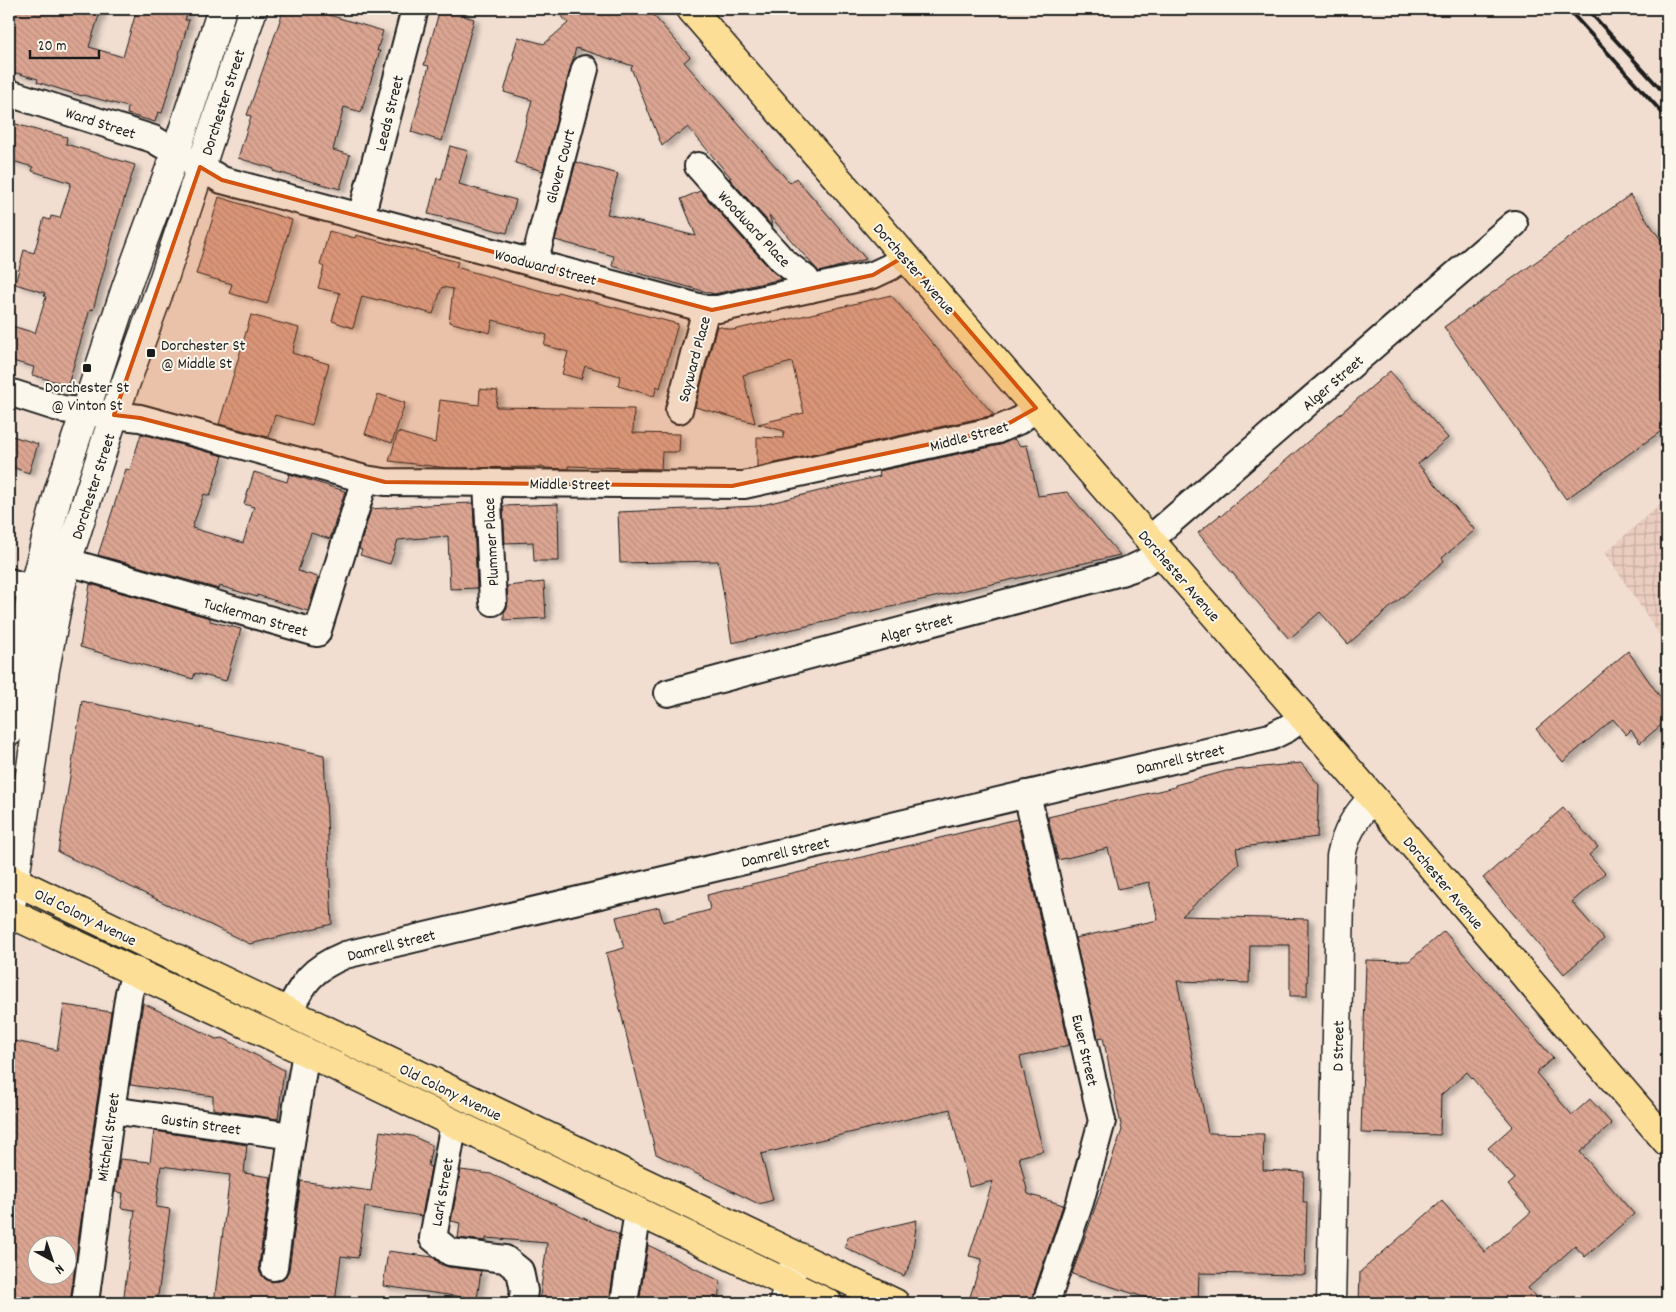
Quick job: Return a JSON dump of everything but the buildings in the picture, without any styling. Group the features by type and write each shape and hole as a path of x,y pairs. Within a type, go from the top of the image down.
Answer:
{"main road":[{"name":"Dorchester Street","path":"189,160 222,9"},
{"name":"Dorchester Street","path":"9,916 12,880 45,669 59,596 127,285 189,160 253,9"},
{"name":"Dorchester Avenue","path":"691,9 1373,798 1667,1142"},
{"name":"Dorchester Street","path":"9,729 22,641 21,585 41,555 60,490 100,413"},
{"path":"9,729 36,730"},
{"name":"D Street","path":"1331,1303 1341,856 1352,823 1373,798"},
{"name":"Old Colony Avenue","path":"12,880 895,1303"},
{"name":"Old Colony Avenue","path":"9,916 136,971 638,1211 786,1294 828,1303"},
{"path":"786,1294 798,1257"}],"street":[{"name":"Leeds Street","path":"362,217 415,9"},
{"name":"Glover Court","path":"534,263 585,69"},
{"name":"Ward Street","path":"9,93 148,138 189,160"},
{"name":"Woodward Street","path":"189,160 222,180 706,309 718,310 879,273 905,256"},
{"name":"Woodward Place","path":"698,166 783,260 806,279 810,289"},
{"name":"Alger Street","path":"668,693 1121,572 1135,568 1150,560 1154,545 1514,224"},
{"name":"Sayward Place","path":"679,410 706,309"},
{"name":"Middle Street","path":"9,392 62,409 140,418 365,479 385,482 744,485 997,430 1018,421 1036,408"},
{"name":"Tuckerman Street","path":"41,555 317,633 365,479"},
{"name":"Plummer Place","path":"487,482 494,602"},
{"path":"21,585 59,596"},
{"name":"Damrell Street","path":"288,1012 304,983 327,962 345,955 1270,737 1288,728 1303,717"},
{"name":"Ewer Street","path":"1027,794 1102,1121 1080,1202 1046,1303"},
{"name":"Mitchell Street","path":"85,1303 128,994 136,971"},
{"path":"274,1267 306,1052"},
{"name":"Gustin Street","path":"111,1110 292,1136"},
{"name":"Lark Street","path":"454,1123 433,1238 450,1252 505,1259 520,1271 524,1291 522,1303"},
{"path":"624,1303 638,1211"}],"highlighted area":[{"path":"200,167 222,180 712,310 873,275 905,256 1036,408 997,430 732,486 385,482 140,418 114,415"}],"shaded area":[{"path":"1667,498 1667,646 1605,553"}],"railway":[{"path":"1568,9 1667,118"},
{"path":"1587,9 1667,96"}],"place":[{"name":"Dorchester St @ Middle St","path":"151,353"},
{"name":"Dorchester St @ Vinton St","path":"87,368"}]}
